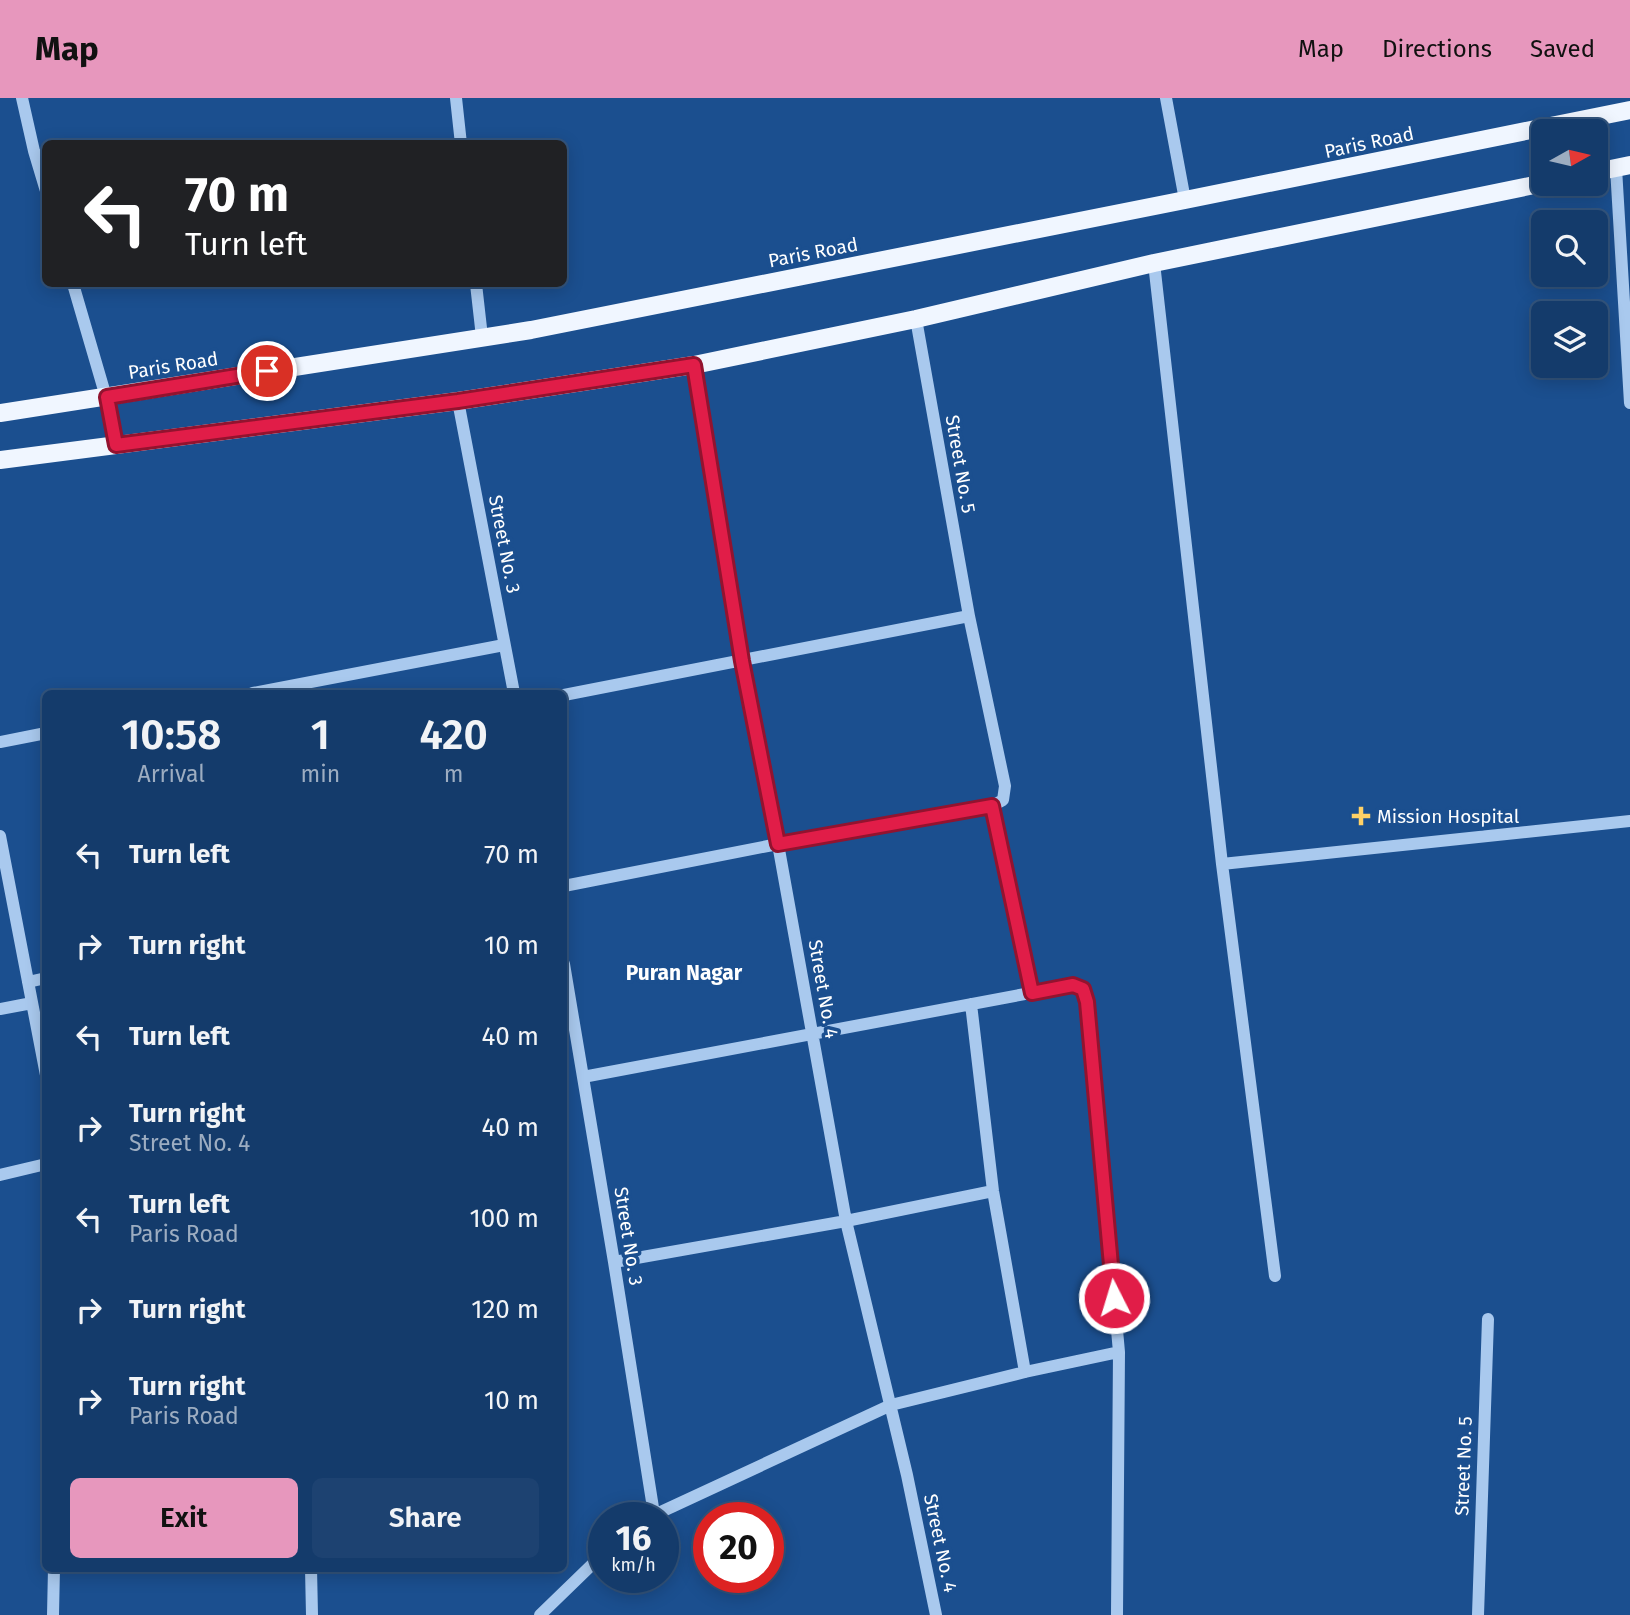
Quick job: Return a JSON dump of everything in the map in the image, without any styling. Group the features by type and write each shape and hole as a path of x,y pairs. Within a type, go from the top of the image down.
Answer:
{"main road":[{"name":"Paris Road","path":"0,413 545,327 1630,110"},
{"path":"0,460 458,401 694,365 916,319 1154,263 1531,186"}],"street":[{"path":"22,98 42,178"},
{"path":"456,98 461,140"},
{"path":"1166,98 1185,200"},
{"path":"1623,167 1630,402"},
{"path":"1154,263 1222,864 1275,1276"},
{"path":"74,287 107,397 116,445"},
{"path":"476,287 482,337"},
{"name":"Street No. 5","path":"916,319 969,616 1005,786 1003,800 992,806"},
{"name":"Street No. 4","path":"694,365 742,661 846,1221 891,1405 936,1615"},
{"name":"Street No. 3","path":"458,401 513,690"},
{"path":"567,694 969,616"},
{"path":"269,690 504,645"},
{"path":"0,742 42,734"},
{"path":"567,885 992,806 1032,993"},
{"path":"1222,864 1630,821"},
{"path":"0,836 42,1054"},
{"path":"28,982 42,979"},
{"name":"Street No. 3","path":"567,982 614,1262 650,1502"},
{"path":"583,1077 1073,985 1083,989 1087,1002 1119,1352 1117,1615"},
{"path":"0,1009 32,1003"},
{"path":"971,1004 993,1191 1025,1372"},
{"path":"0,1175 42,1165"},
{"path":"614,1262 846,1221 993,1191"},
{"name":"Street No. 5","path":"1478,1615 1488,1319"},
{"path":"679,1503 891,1405 1119,1352"},
{"path":"540,1615 588,1568"},
{"path":"53,1615 54,1572"},
{"path":"311,1572 313,1615"},
{"path":"554,1600 556,1615"}],"place":[{"name":"Mission Hospital","path":"1361,816"}],"district":[{"name":"Puran Nagar","path":"684,973"}],"route":[{"path":"267,371 107,397 116,445 458,401 694,365 742,661 778,844 992,806 1032,993 1073,985 1083,989 1087,1002 1114,1298"}]}
